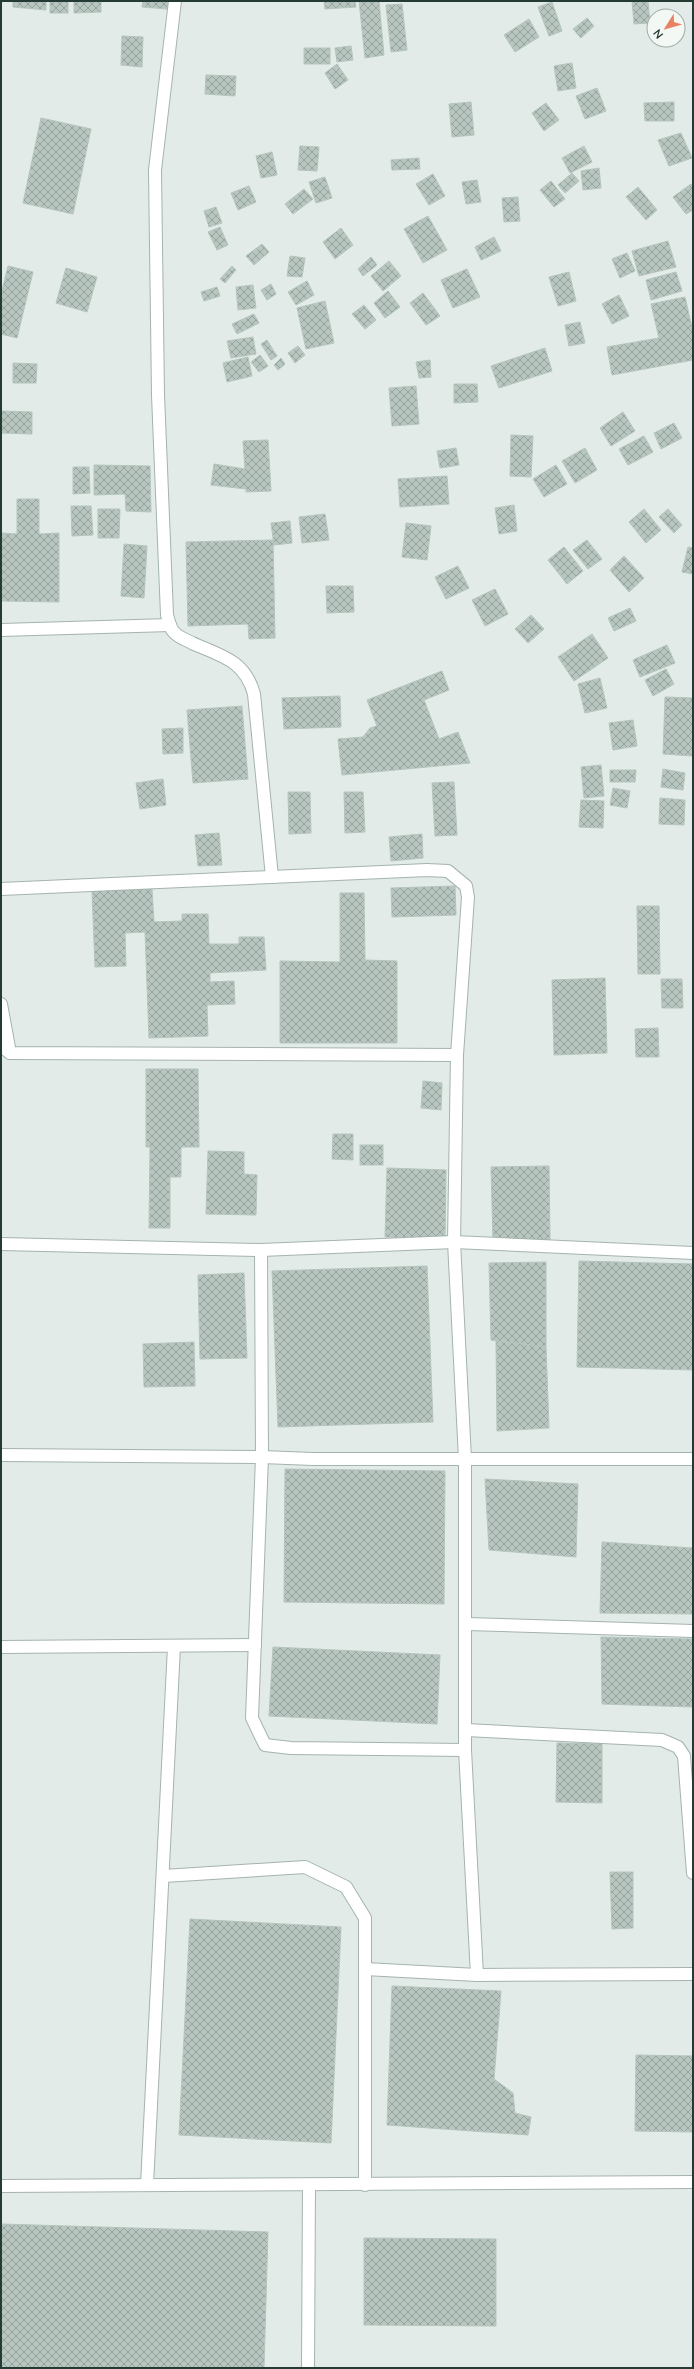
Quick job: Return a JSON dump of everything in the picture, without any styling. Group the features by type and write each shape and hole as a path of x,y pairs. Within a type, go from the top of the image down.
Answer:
{"street":[{"path":"175,1 155,170 158,395 167,615 170,625 176,634 242,668 250,680 254,694 272,877"},
{"path":"1,630 170,625"},
{"path":"1,889 427,870 448,871 466,886 468,898 457,1055 454,1242 464,1459 466,1624 465,1750 477,1975"},
{"path":"1,1004 5,1050 457,1055"},
{"path":"1,1244 261,1250 454,1242 693,1253"},
{"path":"261,1250 262,1457 252,1718 265,1745 291,1748 465,1750"},
{"path":"1,1455 262,1457 313,1459 693,1459"},
{"path":"466,1624 693,1630"},
{"path":"1,1647 255,1645"},
{"path":"147,2185 164,1876 174,1646"},
{"path":"466,1730 654,1739 671,1742 684,1756 685,1761 693,1873"},
{"path":"164,1876 305,1867 346,1887 365,1918 365,2185"},
{"path":"365,1969 477,1975 693,1974"},
{"path":"1,2186 693,2182"},
{"path":"308,2368 309,2185"}],"building":[{"path":"13,1 46,1 46,10 13,7"},
{"path":"50,1 68,1 68,13 50,13"},
{"path":"74,1 101,1 101,12 74,13"},
{"path":"143,1 168,1 167,9 142,7"},
{"path":"324,1 355,1 356,7 325,9"},
{"path":"359,1 379,1 384,55 365,58"},
{"path":"632,1 648,1 649,8 646,8 646,23 634,24"},
{"path":"552,2 562,31 549,36 538,7"},
{"path":"402,4 407,50 391,52 386,5"},
{"path":"587,18 594,26 581,38 573,29"},
{"path":"529,19 539,37 515,52 504,35"},
{"path":"122,36 143,37 142,67 121,65"},
{"path":"351,46 353,60 337,62 335,48"},
{"path":"304,48 330,48 330,64 304,64"},
{"path":"572,63 576,88 558,91 554,66"},
{"path":"337,64 348,80 335,89 325,73"},
{"path":"206,75 236,76 235,96 205,94"},
{"path":"597,88 606,111 585,119 576,96"},
{"path":"471,102 474,135 452,137 449,104"},
{"path":"674,102 674,121 645,121 644,103"},
{"path":"546,103 559,120 544,131 532,113"},
{"path":"41,118 91,129 73,214 23,203"},
{"path":"681,133 692,158 669,166 658,140"},
{"path":"300,146 319,147 317,171 298,170"},
{"path":"584,146 592,162 570,173 562,158"},
{"path":"272,152 277,175 261,178 256,156"},
{"path":"419,158 420,169 392,170 391,160"},
{"path":"599,168 601,188 583,190 581,171"},
{"path":"572,173 579,181 565,193 558,185"},
{"path":"433,174 445,196 429,205 416,184"},
{"path":"325,177 332,198 316,203 309,182"},
{"path":"477,180 481,202 466,204 462,182"},
{"path":"551,181 565,199 554,207 540,190"},
{"path":"691,184 693,188 693,210 686,214 673,197"},
{"path":"249,186 256,202 238,210 231,193"},
{"path":"638,187 657,210 646,220 626,197"},
{"path":"304,189 313,199 293,214 285,204"},
{"path":"518,197 520,221 504,222 502,198"},
{"path":"216,207 222,223 209,227 204,211"},
{"path":"428,216 447,250 423,263 404,229"},
{"path":"220,227 228,245 217,250 208,232"},
{"path":"341,228 353,245 335,259 323,242"},
{"path":"494,237 501,251 481,260 475,247"},
{"path":"668,241 676,267 639,276 632,251"},
{"path":"262,244 269,252 254,265 246,256"},
{"path":"627,253 635,271 620,278 612,259"},
{"path":"290,256 305,258 302,277 287,276"},
{"path":"371,257 377,265 363,276 358,269"},
{"path":"389,261 401,276 383,291 371,276"},
{"path":"8,266 33,272 17,338 1,334 1,295"},
{"path":"232,266 236,270 225,283 220,279"},
{"path":"66,268 97,277 87,312 56,303"},
{"path":"467,269 480,297 453,308 441,280"},
{"path":"569,272 576,301 558,306 549,277"},
{"path":"676,272 682,291 651,300 646,280"},
{"path":"307,281 314,295 296,305 288,292"},
{"path":"271,284 276,294 267,300 261,290"},
{"path":"253,285 256,308 238,310 236,287"},
{"path":"217,287 220,296 204,301 201,292"},
{"path":"388,291 400,307 385,318 374,303"},
{"path":"423,293 440,316 426,325 410,303"},
{"path":"619,295 629,316 612,324 602,304"},
{"path":"685,297 693,332 693,360 612,375 607,347 659,338 651,304"},
{"path":"325,301 334,343 306,349 297,308"},
{"path":"364,305 376,320 365,329 352,314"},
{"path":"254,314 259,323 237,334 232,324"},
{"path":"580,322 585,343 569,346 565,325"},
{"path":"253,337 256,354 231,358 227,341"},
{"path":"267,340 277,356 271,360 261,344"},
{"path":"298,346 305,355 295,363 288,353"},
{"path":"545,348 552,371 499,388 491,366"},
{"path":"260,355 268,366 259,372 251,362"},
{"path":"248,357 252,376 227,382 223,363"},
{"path":"281,358 285,364 278,370 274,365"},
{"path":"430,360 431,377 419,378 416,362"},
{"path":"13,363 37,364 36,383 13,383"},
{"path":"454,384 477,384 478,402 454,403"},
{"path":"416,386 419,424 392,426 389,388"},
{"path":"1,411 32,412 32,434 1,433"},
{"path":"623,412 635,431 611,446 600,428"},
{"path":"674,423 682,438 661,449 654,433"},
{"path":"511,435 533,436 531,477 510,476"},
{"path":"644,436 653,452 628,465 619,449"},
{"path":"268,440 271,491 246,492 246,489 211,485 214,464 245,469 243,441"},
{"path":"456,448 459,465 440,468 437,451"},
{"path":"585,448 597,470 575,483 562,461"},
{"path":"94,465 150,466 151,512 126,511 125,494 94,495"},
{"path":"556,465 567,484 544,497 533,479"},
{"path":"73,467 89,467 90,493 73,494"},
{"path":"447,476 449,504 400,507 398,479"},
{"path":"17,499 39,499 39,534 59,533 59,602 1,601 1,533 17,534"},
{"path":"514,505 517,531 499,534 495,508"},
{"path":"71,506 91,506 93,535 72,536"},
{"path":"98,509 120,509 119,538 98,538"},
{"path":"644,509 661,530 646,543 629,522"},
{"path":"668,509 682,525 674,533 659,517"},
{"path":"325,514 329,540 302,543 299,517"},
{"path":"290,521 292,543 274,545 271,523"},
{"path":"406,523 431,526 427,560 402,557"},
{"path":"273,540 275,638 249,639 248,624 188,626 186,542"},
{"path":"587,540 602,559 588,569 573,550"},
{"path":"124,544 147,546 144,598 121,596"},
{"path":"564,547 583,571 567,584 548,560"},
{"path":"688,547 693,548 693,574 682,572"},
{"path":"624,556 644,578 629,592 610,570"},
{"path":"458,566 469,588 446,599 435,577"},
{"path":"326,586 353,586 354,612 327,613"},
{"path":"495,589 508,614 485,626 472,600"},
{"path":"630,608 636,621 614,631 608,618"},
{"path":"531,615 544,629 528,643 515,629"},
{"path":"592,634 608,658 574,681 558,657"},
{"path":"667,645 675,663 640,677 633,660"},
{"path":"666,669 674,684 653,696 645,680"},
{"path":"442,671 449,690 424,700 439,739 458,732 470,763 342,775 338,739 363,737 370,728 377,726 367,700"},
{"path":"600,678 607,708 585,713 578,684"},
{"path":"340,696 341,727 284,729 282,698"},
{"path":"665,697 693,698 693,756 663,754"},
{"path":"242,706 248,779 193,783 187,710"},
{"path":"633,720 637,746 613,750 609,723"},
{"path":"183,728 183,753 163,754 162,729"},
{"path":"601,765 604,796 584,798 581,767"},
{"path":"663,769 685,773 683,790 661,787"},
{"path":"610,770 636,770 635,782 610,782"},
{"path":"163,779 166,805 140,809 136,783"},
{"path":"454,782 457,835 435,836 432,783"},
{"path":"613,788 630,791 627,808 610,805"},
{"path":"288,792 310,792 311,833 289,834"},
{"path":"344,792 363,792 365,832 345,833"},
{"path":"660,798 685,800 684,825 659,824"},
{"path":"581,800 604,801 603,828 579,827"},
{"path":"219,833 222,865 198,866 195,835"},
{"path":"422,834 423,858 391,861 389,837"},
{"path":"455,886 456,915 392,917 391,888"},
{"path":"152,889 154,922 182,921 182,914 208,914 209,944 239,944 239,937 264,937 266,970 210,973 210,982 234,981 235,1004 207,1005 208,1036 149,1038 145,932 125,933 126,966 95,967 92,891"},
{"path":"340,893 364,893 365,960 397,961 397,1043 280,1043 280,961 340,962"},
{"path":"637,906 659,906 660,974 638,974"},
{"path":"605,978 607,1053 554,1055 552,980"},
{"path":"661,979 682,979 683,1008 662,1008"},
{"path":"658,1028 659,1057 636,1057 635,1029"},
{"path":"146,1069 198,1069 199,1147 181,1147 181,1177 170,1177 170,1228 149,1228 150,1147 146,1147"},
{"path":"423,1081 442,1083 441,1110 421,1108"},
{"path":"333,1134 353,1134 353,1160 332,1159"},
{"path":"360,1145 383,1145 383,1165 360,1165"},
{"path":"208,1151 244,1152 244,1174 257,1175 256,1215 206,1214"},
{"path":"549,1166 550,1240 493,1241 491,1167"},
{"path":"387,1168 446,1170 445,1238 385,1237"},
{"path":"579,1261 693,1264 693,1370 577,1367"},
{"path":"546,1262 546,1347 491,1340 489,1263"},
{"path":"427,1266 433,1422 278,1427 272,1271"},
{"path":"244,1273 247,1358 200,1359 198,1275"},
{"path":"496,1341 546,1347 549,1428 497,1431"},
{"path":"194,1342 195,1386 144,1387 143,1344"},
{"path":"285,1469 445,1471 444,1604 284,1602"},
{"path":"485,1479 578,1484 576,1557 489,1550"},
{"path":"602,1542 693,1548 693,1614 600,1613"},
{"path":"601,1637 693,1639 693,1707 602,1704"},
{"path":"273,1647 440,1655 437,1724 269,1716"},
{"path":"557,1743 602,1744 602,1803 556,1802"},
{"path":"610,1872 633,1872 633,1928 612,1929"},
{"path":"190,1919 341,1927 331,2143 179,2135"},
{"path":"392,1986 501,1991 494,2079 513,2093 515,2113 531,2117 528,2135 387,2125"},
{"path":"636,2055 693,2056 693,2132 635,2131"},
{"path":"1,2224 268,2232 264,2368 1,2368"},
{"path":"364,2238 496,2239 496,2326 364,2325"}]}
